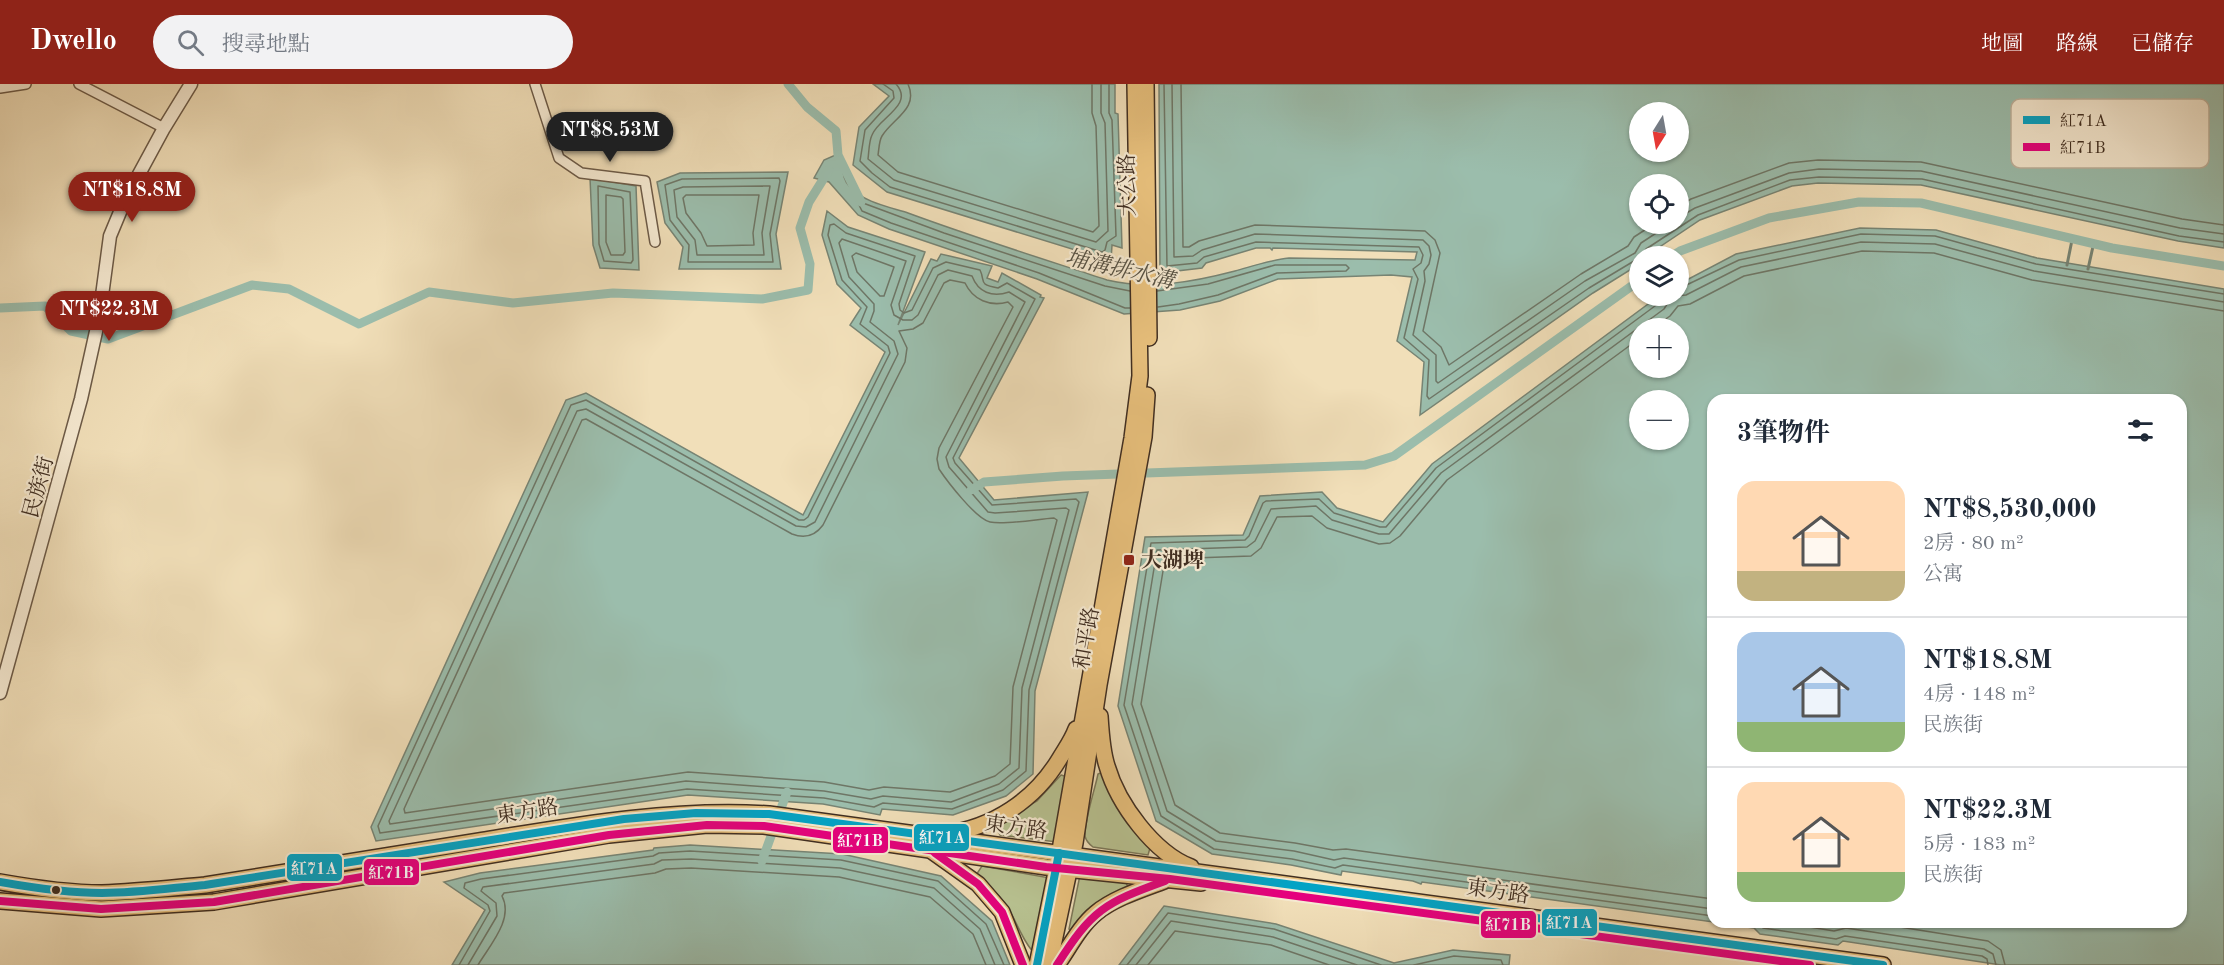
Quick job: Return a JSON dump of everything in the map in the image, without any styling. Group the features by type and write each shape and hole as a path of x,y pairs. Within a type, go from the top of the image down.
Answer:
{"main road":[{"name":"大公路","path":"1135,84 1143,283"},
{"name":"大公路","path":"1143,283 1146,84"},
{"name":"和平路","path":"1049,965 1094,684 1132,467 1144,317 1143,283"},
{"path":"929,843 988,822 1023,801 1051,773 1073,737 1094,684"},
{"path":"1094,684 1107,766 1131,814 1157,845 1170,856 1186,865 1211,874"},
{"name":"東方路","path":"0,882 69,892 101,893 205,885 602,820 709,812 769,814 929,843"},
{"name":"東方路","path":"0,901 101,909 214,902 609,835 708,825 764,826 929,843 1065,861 1170,879 1810,965"},
{"path":"929,843 978,884 1002,912 1023,965"},
{"name":"和平路","path":"1037,965 1065,861"},
{"name":"東方路","path":"1065,861 1211,874 1883,965"},
{"path":"1057,965 1072,941 1097,912 1135,891 1170,879"}],"street":[{"path":"0,88 26,84"},
{"path":"79,84 164,128 191,84"},
{"path":"535,84 559,158 581,173 645,181 656,242"},
{"name":"民族街","path":"0,693 69,447 99,318 110,236 125,200 164,128"}],"green space":[{"path":"1103,772 1150,848 1148,855 1093,847 1086,839 1085,830 1090,805 1098,774"},
{"path":"1061,775 1068,777 1057,842 1000,835 996,827 1000,823 1037,801"},
{"path":"982,866 1050,878 1035,953 1031,950 1003,901 976,875"},
{"path":"1080,875 1125,881 1128,887 1073,934 1069,929"}],"water":[{"path":"873,84 1115,84 1122,248 1112,245 1111,261 887,192 853,165 859,127 889,96"},
{"path":"1159,84 2224,84 2224,248 2178,241 1921,185 1818,183 1792,186 1700,220 1689,227 1689,174 1629,174 1629,234 1679,234 1661,246 1629,246 1629,271 1593,293 1420,415 1424,362 1397,341 1412,277 1391,275 1278,279 1220,301 1180,310 1124,314 1037,279 889,229 858,215 829,182 814,178 824,160 840,153 847,183 862,197 982,239 1107,280 1123,283 1155,284 1187,281 1289,258 1415,260 1417,252 1256,248 1206,263 1202,268 1160,276"},
{"path":"788,172 776,234 781,269 679,269 683,247 665,223 657,182 680,173"},
{"path":"590,178 636,186 639,270 600,268 593,245"},
{"path":"827,211 848,227 925,252 898,325 931,259 937,261 941,254 992,266 987,278 998,282 1002,273 1044,298 959,458 994,500 1088,492 1035,691 1033,774 1006,796 953,815 882,809 880,815 823,804 688,795 376,841 371,827 566,400 586,393 803,515 885,352 850,325 861,308 837,284 822,235"},
{"path":"1860,228 1936,230 2037,258 2224,289 2224,965 2001,965 1843,941 1838,945 1760,934 1754,928 2187,928 2187,394 1707,394 1707,921 1422,882 1421,884 1342,871 1341,875 1291,865 1212,854 1156,821 1118,706 1145,537 1243,535 1260,496 1322,492 1337,508 1383,522 1432,464 1629,318 1629,378 1689,378 1689,318 1629,318 1645,306 1689,306 1689,279 1736,254"},
{"path":"690,845 842,854 941,876 992,921 1010,965 452,965 485,910 444,882 480,873"},
{"path":"1164,906 1276,924 1394,963 1453,950 1510,955 1509,965 1119,965"}],"waterway":[{"name":"埔溝排水溝","path":"788,84 807,107 836,131 838,155 861,202"},
{"path":"0,308 45,306 71,331 108,339 252,285 289,289 359,324 429,292 513,303 613,293 762,299 808,290 810,264 800,228 809,202 829,170"},
{"path":"1689,248 1769,218 1859,202 1921,203 2112,248 2224,266"},
{"path":"2067,265 2072,240"},
{"path":"2088,269 2094,242"},
{"path":"971,490 984,482 1063,476 1365,465 1394,456 1629,288"},
{"path":"762,861 787,792"}],"transit line":[{"name":"紅71A","path":"0,882 76,892 115,893 154,890 205,885 624,819 696,813 769,814 1883,965"},
{"name":"紅71B","path":"0,901 101,909 214,902 609,835 707,825 764,826 1046,867 1170,879 1810,965"},
{"name":"紅71B","path":"935,853 978,884 1002,912 1023,965"},
{"name":"紅71A","path":"1037,965 1059,853"},
{"name":"紅71B","path":"1057,965 1080,932 1101,911 1127,896 1165,881"}],"place":[{"name":"大湖埤","path":"1129,560"}]}
